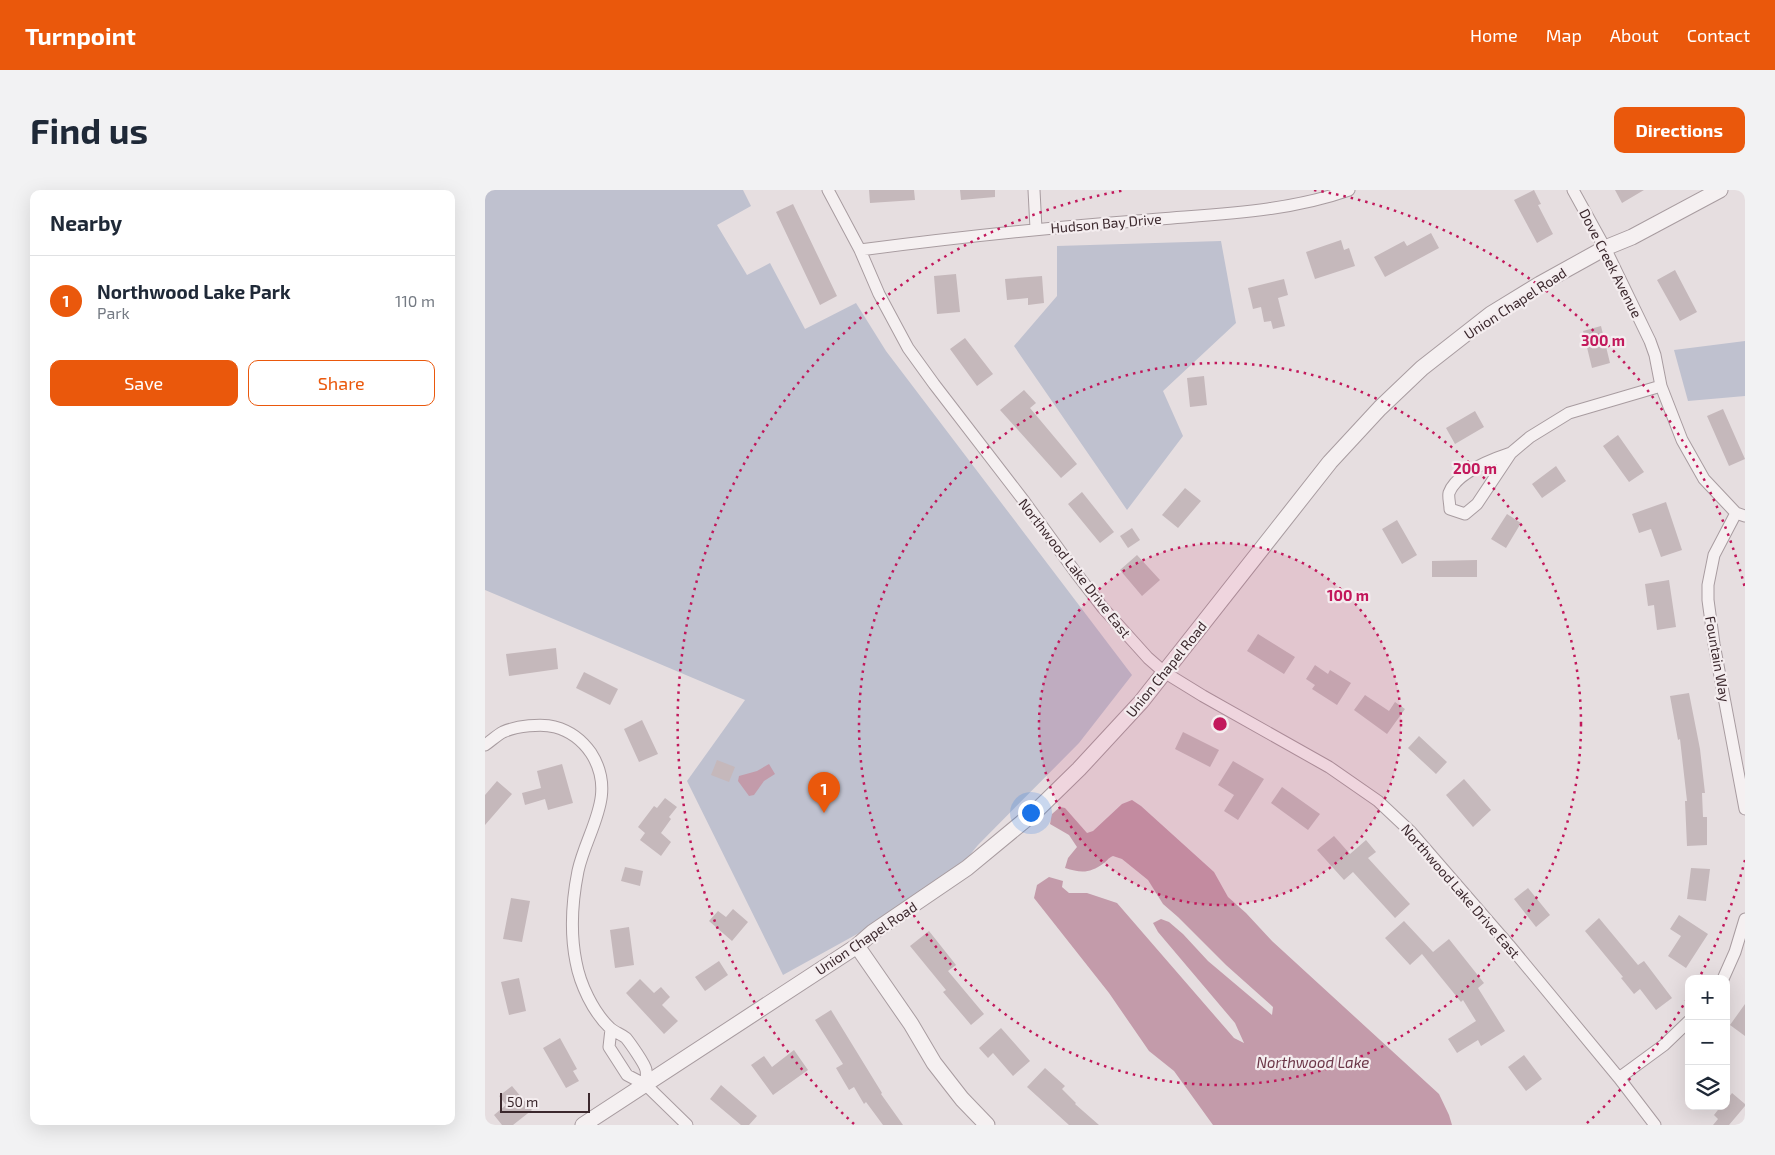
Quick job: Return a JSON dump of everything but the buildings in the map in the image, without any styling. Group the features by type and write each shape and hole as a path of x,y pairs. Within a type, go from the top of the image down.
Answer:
{"street":[{"name":"Northwood Lake Drive East","path":"828,190 908,348 1103,608 1147,658 1164,672 1253,725 1313,757 1378,802 1411,832 1452,877 1619,1078 1655,1125"},
{"path":"1035,190 1036,229"},
{"name":"Hudson Bay Drive","path":"860,250 1036,229 1275,208 1334,196 1349,190"},
{"name":"Dove Creek Avenue","path":"1573,190 1605,248 1650,341 1655,355 1661,386 1682,440 1704,480 1741,515"},
{"name":"Union Chapel Road","path":"583,1125 857,946 873,932 967,868 1036,811 1079,769 1135,709 1330,462 1401,388 1445,349 1491,314 1605,248 1633,237 1720,190"},
{"path":"1511,453 1492,460 1457,482 1449,494 1450,509 1465,514 1477,504 1511,453 1530,436 1569,413 1661,386"},
{"name":"Fountain Way","path":"1741,515 1715,555 1708,584 1708,600 1714,644 1745,809"},
{"path":"485,745 503,732 522,726 551,726 565,730 577,738 595,760 601,774 602,788 598,817 582,858 573,902 572,932 576,962 592,1004 611,1029 625,1037 646,1068 645,1085"},
{"path":"1725,975 1735,952 1745,919"},
{"path":"857,946 911,1024 934,1063 962,1099 987,1125"},
{"path":"1619,1078 1664,1045 1685,1026"},
{"path":"611,1029 609,1047 627,1075 645,1085 687,1125"}],"shaded area":[{"path":"485,190 743,190 751,206 717,225 747,275 770,263 805,329 856,303 886,351 1132,675 1079,743 978,845 944,886 783,975 687,781 745,700 485,590"},
{"path":"1221,241 1236,323 1163,391 1183,436 1127,510 1014,346 1057,296 1057,246"},
{"path":"1745,341 1745,396 1688,401 1674,350"}],"water":[{"path":"769,764 775,774 764,781 754,795 749,796 738,781 739,776 757,771"},
{"name":"Northwood Lake","path":"1132,800 1214,872 1228,897 1272,941 1439,1094 1452,1125 1213,1125 1174,1071 1149,1051 1109,993 1034,898 1037,885 1049,877 1063,881 1062,887 1069,893 1087,893 1117,903 1234,1038 1244,1043 1235,1023 1158,932 1153,923 1161,919 1169,922 1208,961 1272,1015 1273,1007 1163,904 1148,880 1122,859 1113,856 1099,867 1089,871 1076,871 1065,868 1068,858 1077,847 1069,835 1050,824 1052,814 1060,807 1065,808 1087,833 1093,831 1122,804"}],"place":[{"name":"Northwood Lake Park","path":"824,813"}]}
